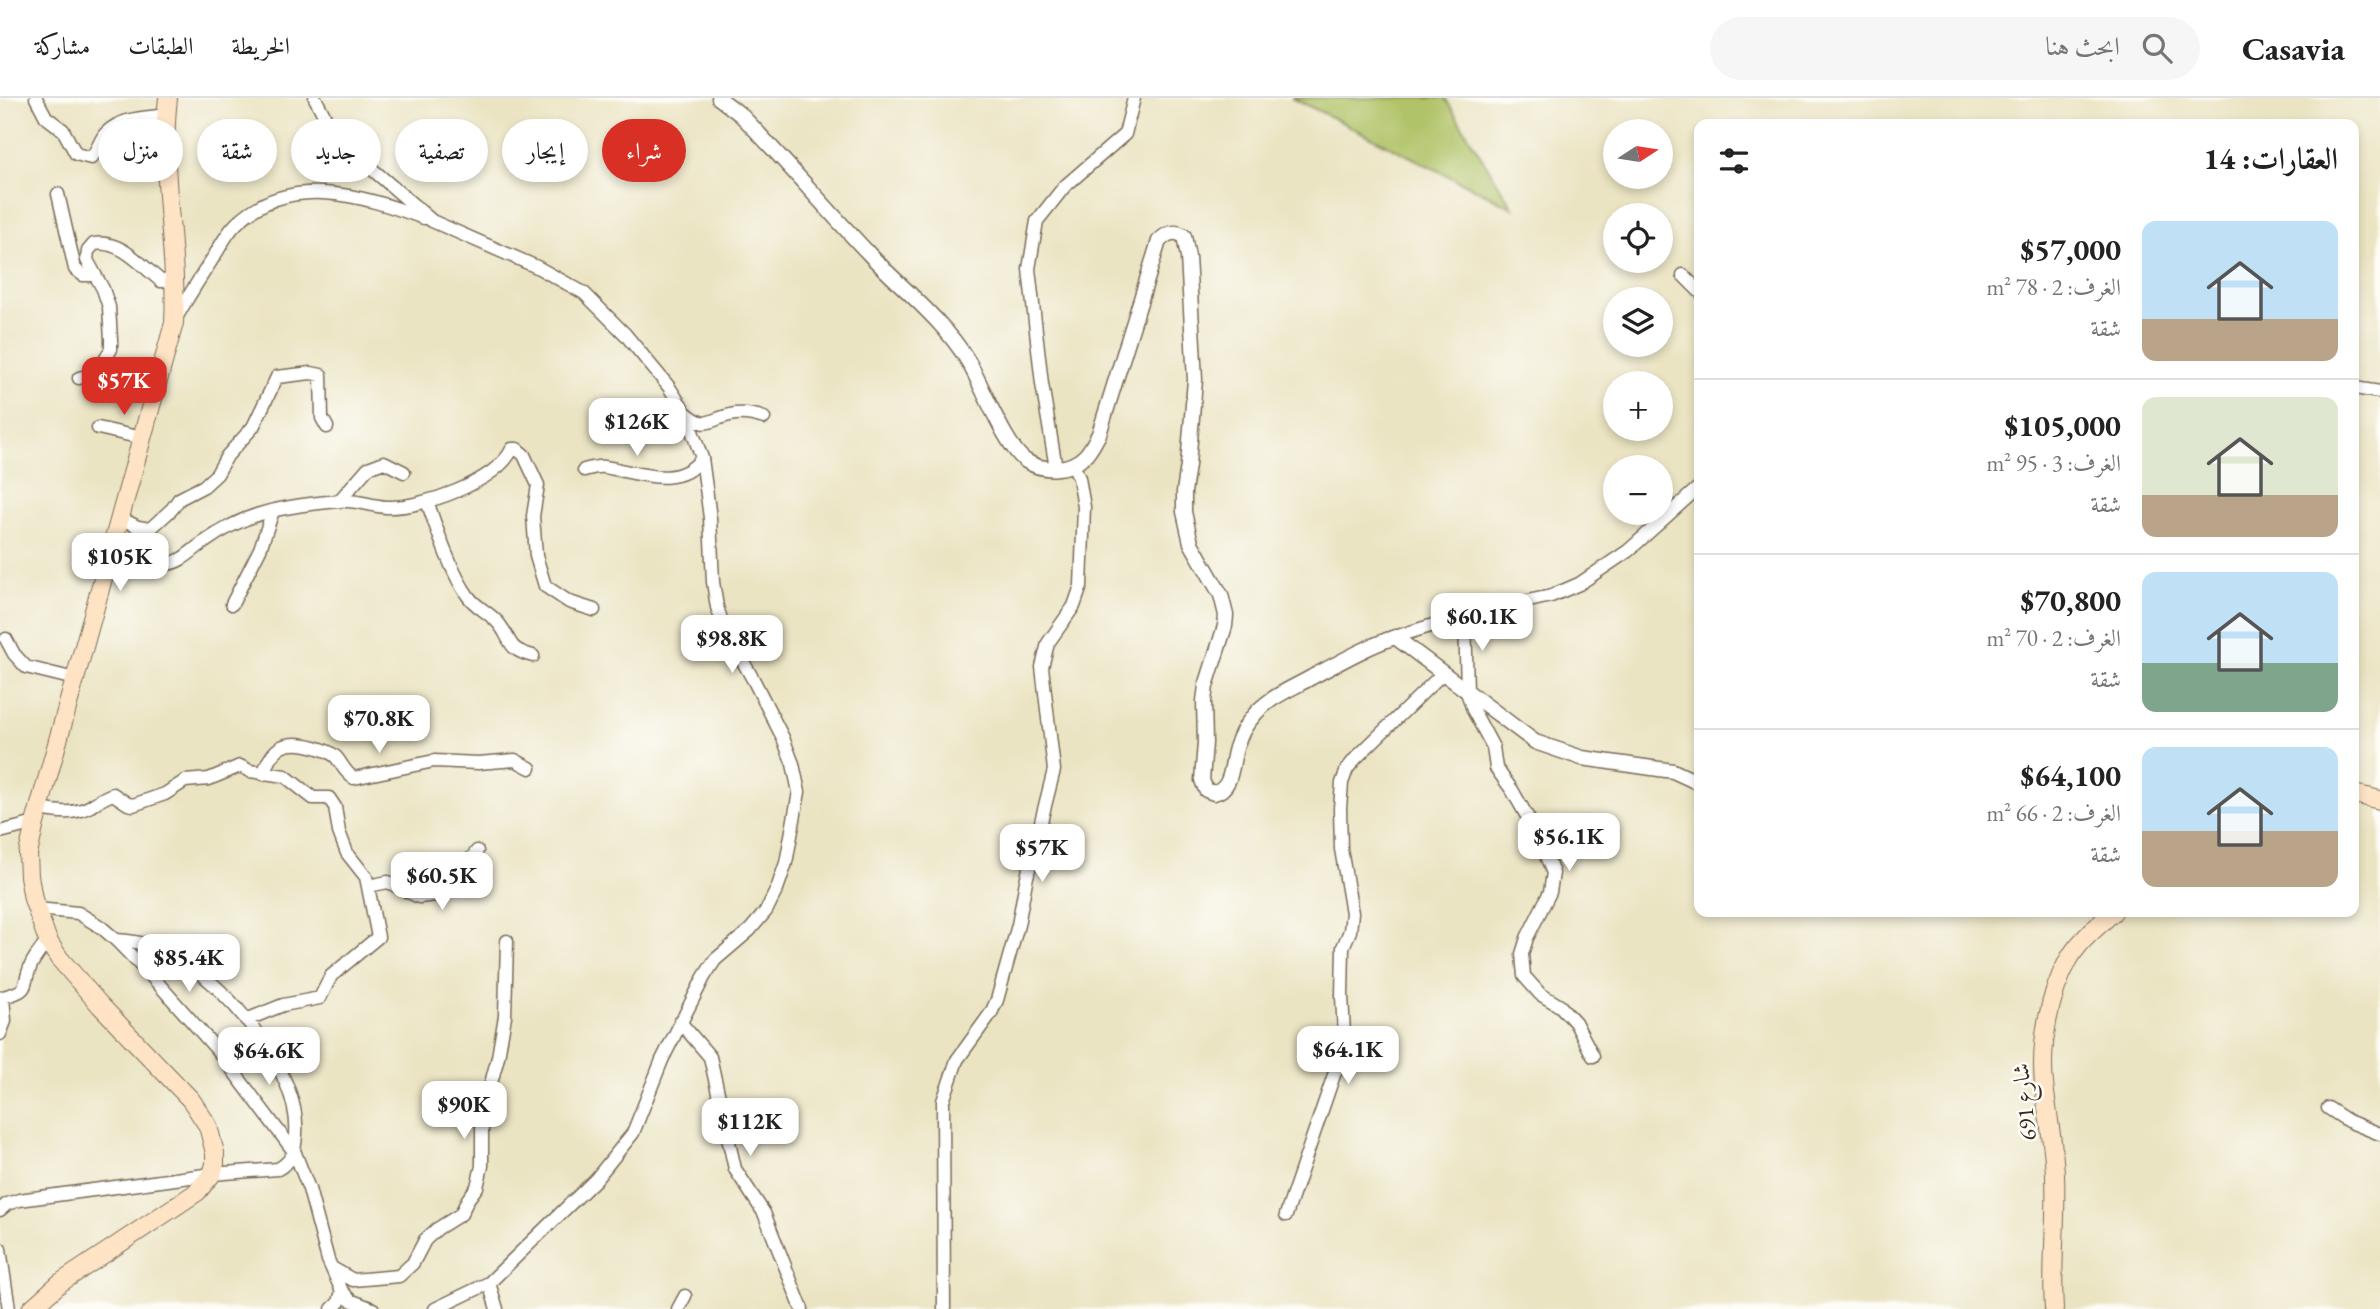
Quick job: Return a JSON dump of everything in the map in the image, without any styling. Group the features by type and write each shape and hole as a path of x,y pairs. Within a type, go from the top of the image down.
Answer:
{"main road":[{"path":"31,1309 60,1283 197,1192 212,1174 215,1153 203,1117 191,1100 59,958 48,941 29,876 28,853 37,816 174,323 175,280 166,161 167,107"},
{"path":"2359,795 2380,800"},
{"name":"شارع 691","path":"2054,1309 2052,1278 2056,1186 2044,1082 2044,1047 2060,977 2086,937 2108,917"}],"street":[{"path":"36,98 46,117 63,130 76,154 92,158 99,149 104,134 122,122 167,107"},
{"path":"315,98 327,121 343,141 432,221"},
{"path":"719,98 741,115 870,255 946,331 967,360 1015,453 1035,466 1056,467 1073,464 1083,458 1099,433 1159,241 1170,233 1184,236 1187,243 1195,355 1194,407 1184,512 1191,543 1222,595 1226,615 1204,701 1202,780 1206,790 1214,793 1223,790 1228,781 1235,749 1261,706 1354,654 1395,637 1465,615 1551,596 1579,584 1628,551 1694,492"},
{"path":"1056,467 1042,384 1029,269 1037,222 1064,187 1125,134 1134,98"},
{"path":"174,323 204,270 236,224 253,210 280,196 325,192 358,196 432,221 537,267 584,293 625,334 669,387 685,412 702,458 717,607 724,628 783,738 793,764 799,792 786,863 766,911 750,930 715,960 680,1022 633,1133 596,1180 489,1283 435,1309"},
{"path":"58,194 75,269 83,275 94,275"},
{"path":"79,378 98,373 111,349 109,307 88,260 88,251 94,243 103,242 122,250 161,281 175,280"},
{"path":"1683,275 1694,286"},
{"path":"120,518 150,530 184,495 210,482 227,456 253,427 277,377 311,373 321,375 323,418 327,427"},
{"path":"2359,389 2380,392"},
{"path":"685,412 704,424 741,413 764,418"},
{"path":"98,428 142,438"},
{"path":"113,544 141,561 164,565 185,557 232,525 262,513 340,501 384,507 427,500 462,489 503,461 512,449 517,449 524,455 538,485 533,516 536,556 545,586 569,602 594,610"},
{"path":"584,470 603,466 635,475 678,475 693,470 702,458"},
{"path":"340,501 368,468 384,462 404,472"},
{"path":"944,1309 943,1101 957,1060 991,1013 997,1000 1018,925 1026,881 1054,770 1042,667 1048,643 1074,606 1081,586 1084,508 1079,478 1073,464"},
{"path":"427,500 459,582 469,598 499,623 518,652 533,656"},
{"path":"232,604 260,549 273,511"},
{"path":"1465,615 1467,692 1473,710 1493,747 1496,768 1536,832 1553,873 1550,892 1522,954 1524,976 1540,994 1560,1006 1574,1022 1594,1056"},
{"path":"1395,637 1535,742 1558,751 1604,762 1661,768 1694,781"},
{"path":"6,639 14,654 26,667 75,679"},
{"path":"1286,1216 1335,1072 1345,1052 1343,947 1350,931 1352,913 1341,849 1342,783 1347,769 1356,758 1443,673"},
{"path":"263,774 269,758 287,744 309,746 334,755 344,771 354,778 434,761 478,763 515,760 530,768"},
{"path":"0,832 37,816 87,808 113,794 131,805 166,794 185,781 209,779 240,766 263,774 285,776 313,798 329,798 334,803 339,832 347,853 366,877 378,932 375,941 331,976 320,998 283,1005 246,1020"},
{"path":"368,886 388,882 419,897 444,894 477,851"},
{"path":"37,909 78,913 89,918 117,940 219,1052 295,1153 342,1291 350,1300 373,1309"},
{"path":"0,1210 19,1200 212,1174 278,1169 287,1164 295,1153 297,1122 293,1101 275,1062 246,1020 208,979 183,960 148,944 117,940"},
{"path":"0,1034 5,1021 2,998 22,992 31,964 48,941"},
{"path":"332,1268 354,1280 400,1276 413,1263 425,1240 437,1228 461,1214 477,1187 482,1166 482,1117 498,1057 505,1016 507,941"},
{"path":"680,1022 710,1057 735,1169 764,1213 802,1309"},
{"path":"2328,1108 2348,1121 2380,1134"},
{"path":"0,1248 9,1309"},
{"path":"489,1283 497,1309"},
{"path":"332,1309 339,1302 342,1291"},
{"path":"678,1309 685,1296"}],"green space":[{"path":"1291,98 1445,98 1513,208 1315,109"}]}
